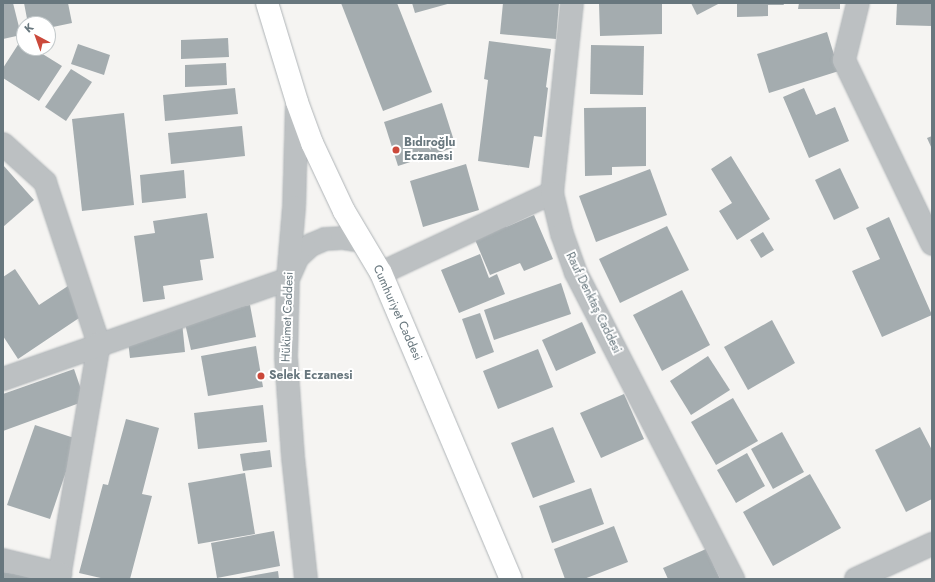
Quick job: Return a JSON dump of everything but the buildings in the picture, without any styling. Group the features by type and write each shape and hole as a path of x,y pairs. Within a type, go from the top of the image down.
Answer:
{"main road":[{"name":"Cumhuriyet Caddesi","path":"267,3 297,102 312,143 344,211 381,273 511,579"}],"street":[{"name":"Rauf Denktaş Caddesi","path":"572,3 552,193 562,234 576,273 733,579"},
{"path":"858,3 844,60 932,244"},
{"name":"Hükümet Caddesi","path":"297,102 294,207 288,279 286,357 293,457 306,579"},
{"path":"3,144 45,182 99,344 60,577 3,560"},
{"path":"381,273 552,193"},
{"path":"3,379 99,344 288,279 298,257 311,245 324,238 342,238 361,241"},
{"path":"856,579 932,544"}],"place":[{"name":"Bıdıroğlu Eczanesi","path":"396,150"},
{"name":"Selek Eczanesi","path":"261,376"}]}
